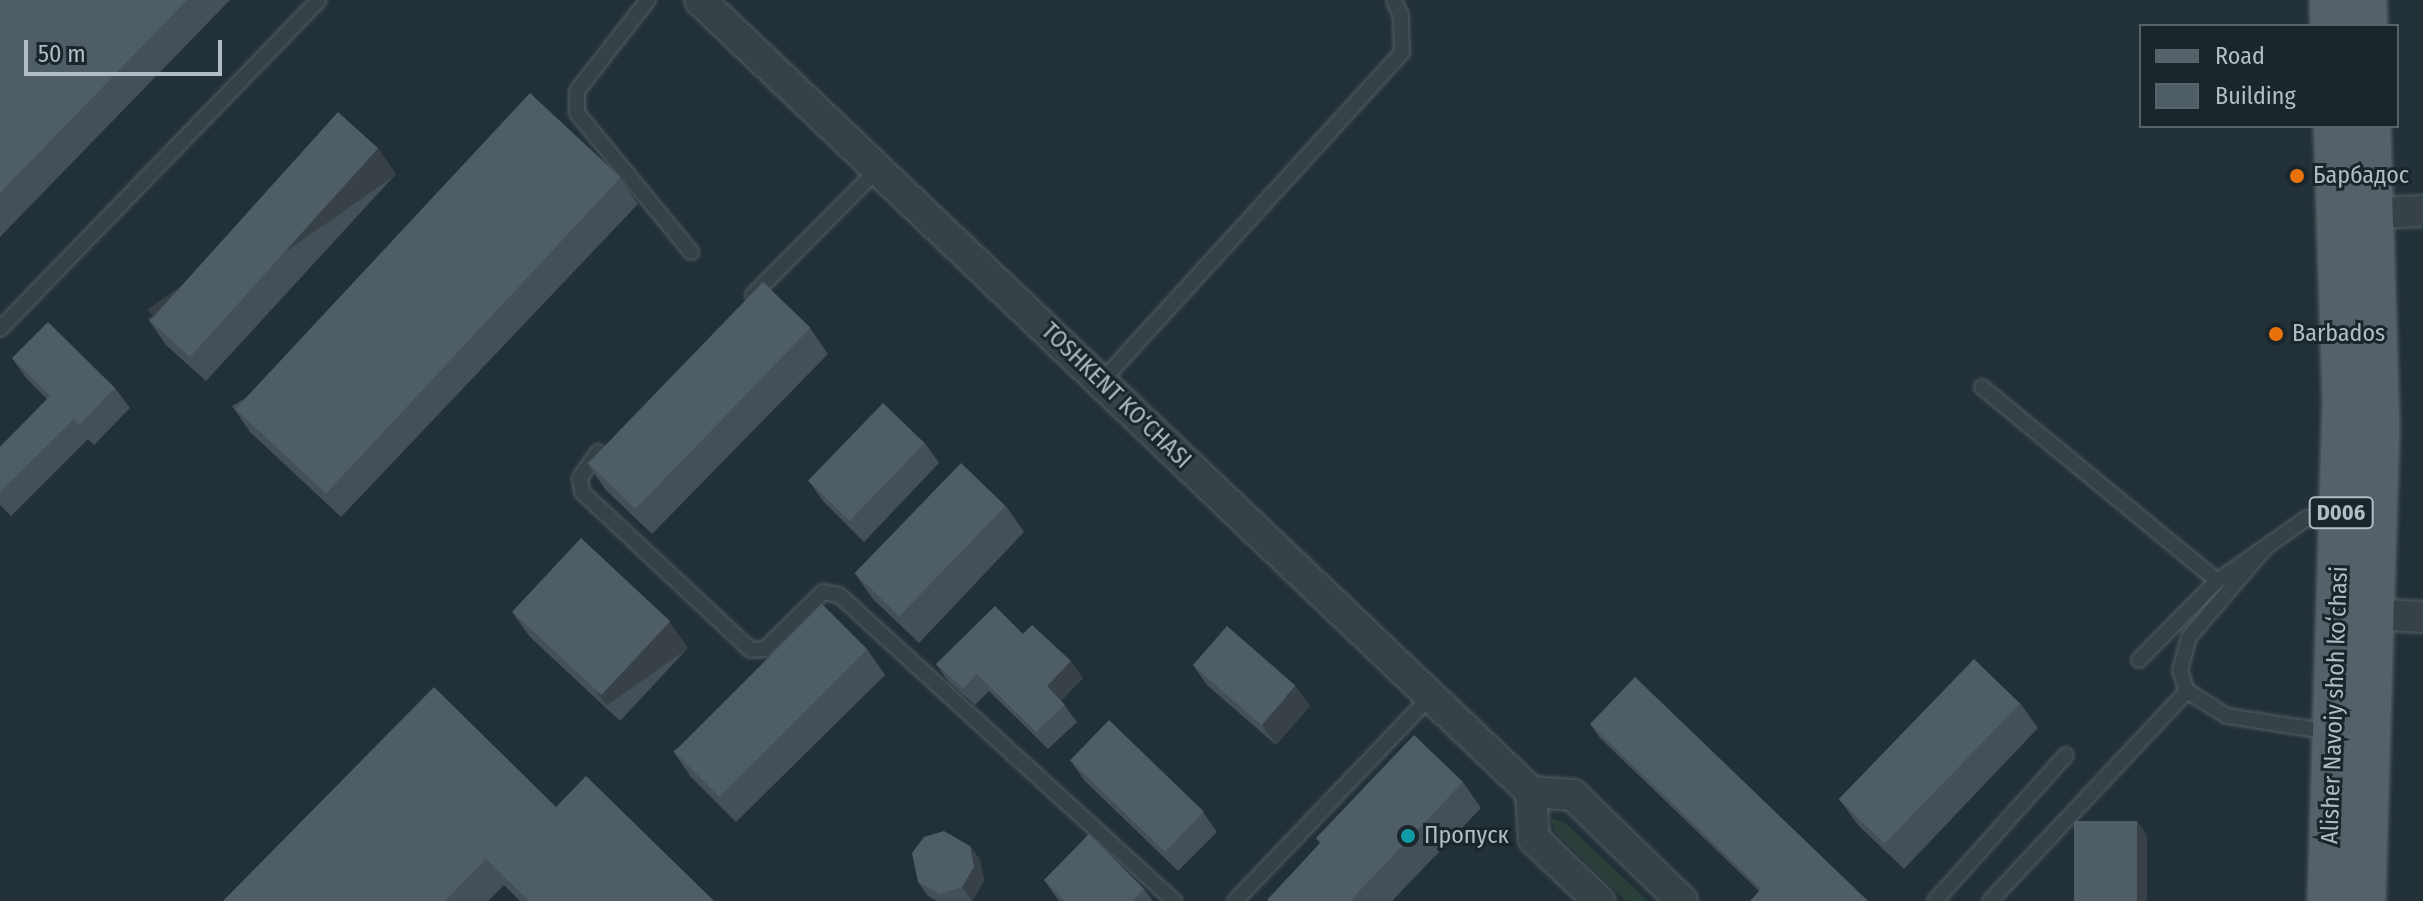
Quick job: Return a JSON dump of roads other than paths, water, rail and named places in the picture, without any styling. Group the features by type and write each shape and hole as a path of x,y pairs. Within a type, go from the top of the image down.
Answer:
{"main road":[{"path":"2332,0 2333,24"},
{"path":"2364,0 2365,24"},
{"name":"Alisher Navoiy shoh koʻchasi","path":"2336,128 2355,214 2377,425 2363,901"},
{"name":"Alisher Navoiy shoh koʻchasi","path":"2330,901 2345,406 2355,214 2368,128"}],"street":[{"name":"TOSHKENT KO‘CHASI","path":"700,0 1531,792"},
{"path":"2355,214 2423,211"},
{"path":"2370,614 2423,617"},
{"path":"1599,901 1534,839 1531,792 1573,795 1682,901"}],"lane":[{"path":"0,329 319,0"},
{"path":"648,0 577,91 577,113 691,252"},
{"path":"1101,382 1402,52 1401,16 1394,0"},
{"path":"746,303 878,169"},
{"path":"1982,387 2217,581"},
{"path":"613,436 580,478 582,492 751,650 765,649 823,592 839,595 1174,901"},
{"path":"2139,660 2217,581 2307,518 2341,522"},
{"path":"2266,547 2189,637 2180,670 2187,691 2227,716 2335,733"},
{"path":"1990,901 2187,691"},
{"path":"1235,901 1431,696"},
{"path":"1935,901 2066,755"}],"place":[{"name":"Барбадос","path":"2297,176"},
{"name":"Barbados","path":"2276,334"},
{"name":"Пропуск","path":"1408,836"}]}
